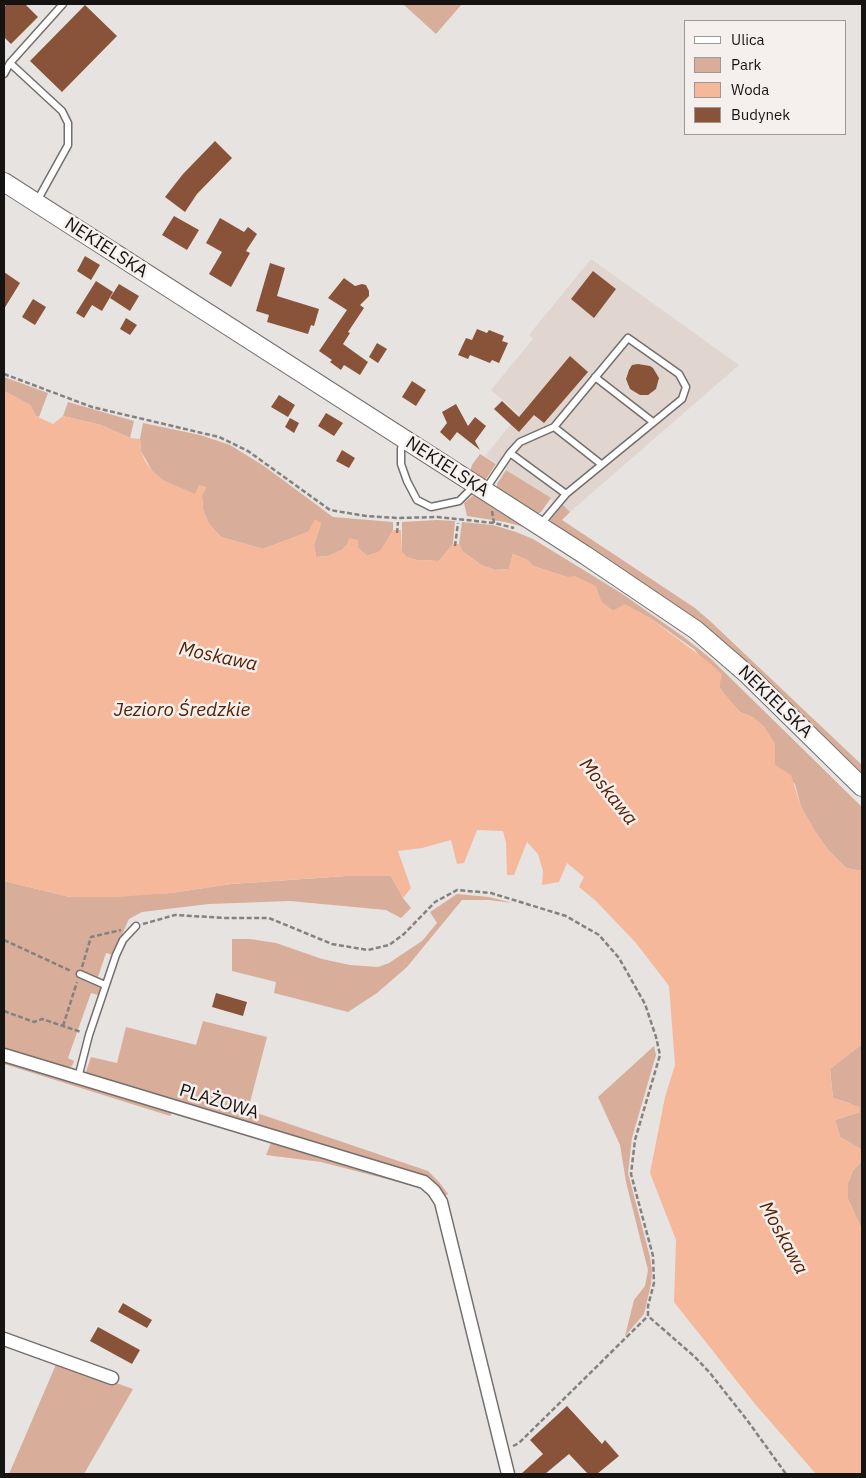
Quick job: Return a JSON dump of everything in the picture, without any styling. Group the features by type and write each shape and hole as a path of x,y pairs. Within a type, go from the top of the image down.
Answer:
{"street":[{"name":"NEKIELSKA","path":"4,182 624,580 696,630 748,675 862,787"},
{"name":"PLAŻOWA","path":"4,1055 424,1182 434,1191 441,1202 502,1450"},
{"path":"4,1339 112,1378"},
{"path":"502,1450 508,1474"}],"lane":[{"path":"4,74 10,62 63,4"},
{"path":"10,62 62,111 68,123 68,145 36,202"},
{"path":"404,439 400,464 417,500 431,507 459,502 480,488 520,442 554,427 628,338 679,374 686,387 682,399 566,494 539,526"},
{"path":"595,377 654,422"},
{"path":"554,427 602,464"},
{"path":"510,453 566,494"},
{"path":"78,1078 89,1035 116,955 123,940 136,926"},
{"path":"80,974 105,985"}],"path":[{"path":"4,374 92,407 219,437 248,451 330,510 366,516 398,518 438,517 494,523 518,529"},
{"path":"397,532 398,522"},
{"path":"455,546 458,523"},
{"path":"63,1026 91,937 175,915 269,918 332,944 368,950 389,945 404,934 435,902 457,890 490,893 566,916 598,935 619,958 645,1004 660,1055 635,1140 631,1174 653,1256 654,1283 648,1306 648,1316 519,1442 502,1450"},
{"path":"4,940 80,974"},
{"path":"4,1011 34,1022 42,1019 89,1035"},
{"path":"648,1316 695,1357 710,1373 786,1474"}],"shaded area":[{"path":"591,259 739,365 570,512 485,456 519,414 491,390 533,339 529,335"}],"green space":[{"path":"403,4 462,4 436,34"},
{"path":"4,377 48,393 39,417 36,416 30,405 4,391"},
{"path":"68,402 134,421 130,438 101,425 63,416"},
{"path":"143,423 200,435 230,445 264,466 333,517 393,522 393,530 381,551 367,556 358,548 347,545 342,550 328,556 316,557 314,545 321,523 308,532 263,549 221,537 209,524 203,510 202,496 195,495 164,481 152,471 141,451 140,439"},
{"path":"480,454 496,464 483,482 470,472 472,465"},
{"path":"506,470 551,498 541,512 534,516 497,491 497,484"},
{"path":"476,493 540,534 505,522 467,516 464,503"},
{"path":"563,505 570,512 562,520 695,608 710,621 862,765 862,780 805,724 550,523 551,519"},
{"path":"455,521 453,544 439,561 417,560 406,557 402,552 402,522"},
{"path":"462,522 493,525 533,539 621,593 710,658 862,807 862,871 846,868 829,851 801,807 795,784 775,765 775,744 754,718 740,712 730,701 719,687 720,680 694,649 650,618 625,605 613,611 567,577 533,566 527,560 513,554 509,569 495,570 481,565 462,551 459,544"},
{"path":"346,876 391,876 411,908 401,918 386,910 290,901 209,904 142,912 129,919 113,955 106,953 98,977 104,979 98,995 91,993 68,1058 74,1061 72,1066 66,1068 4,1049 4,881 70,897 171,893 231,884"},
{"path":"457,894 489,897 513,903 489,900 462,900 407,967 377,993 348,1012 274,993 276,982 232,971 232,939 250,939 276,943 322,959 350,965 378,967 389,963 422,941 437,923 430,912"},
{"path":"203,1021 267,1037 248,1110 428,1171 448,1194 444,1197 425,1176 85,1074 91,1057 117,1063 126,1027 196,1045"},
{"path":"862,1044 862,1150 840,1137 835,1120 860,1112 849,1103 833,1098 830,1069"},
{"path":"654,1046 656,1055 632,1138 628,1173 650,1257 651,1284 644,1314 625,1336 634,1300 645,1286 648,1270 626,1182 620,1145 598,1097"},
{"path":"4,1061 173,1111 170,1116 4,1064"},
{"path":"271,1143 408,1181 421,1188 321,1162 266,1155"},
{"path":"862,1161 862,1230 848,1199 848,1183 853,1170"},
{"path":"57,1362 133,1389 84,1474 9,1474"}],"water":[{"name":"Jezioro Średzkie","path":"4,391 30,405 36,416 53,424 63,416 101,425 130,438 140,439 141,451 145,461 152,471 164,481 195,494 199,485 207,487 202,496 203,510 209,524 221,537 263,549 308,532 315,519 321,523 314,545 316,557 328,556 342,550 347,545 349,538 358,540 358,548 367,556 380,551 393,530 401,530 402,552 407,557 417,560 439,561 453,544 459,544 462,551 481,565 495,570 509,569 513,554 527,560 533,566 567,577 575,576 596,586 602,603 613,611 625,604 650,618 711,664 722,675 719,687 730,701 740,712 754,718 764,726 775,744 775,765 791,775 801,807 816,833 829,851 846,868 862,871 862,1044 830,1069 833,1098 860,1107 860,1112 835,1120 840,1137 862,1150 862,1161 853,1170 848,1183 848,1199 862,1230 862,1474 816,1474 755,1404 674,1302 676,1240 650,1173 665,1097 675,1065 669,986 636,943 596,901 579,887 584,877 567,863 559,882 542,885 543,871 538,854 527,842 514,875 507,875 506,843 503,831 477,830 464,863 457,864 451,840 422,848 398,851 411,888 403,898 391,876 346,876 231,884 171,893 117,897 70,897 4,881"}],"building":[{"path":"7,4 25,4 38,17 11,44 4,37 4,7"},
{"path":"85,5 117,36 62,92 30,61"},
{"path":"215,141 232,158 197,194 185,212 165,197 183,174"},
{"path":"174,216 199,230 187,250 162,235"},
{"path":"220,218 244,232 248,227 257,234 246,251 250,253 231,287 209,274 222,252 206,243"},
{"path":"85,256 100,265 91,280 77,271"},
{"path":"270,263 285,268 277,296 319,309 314,326 311,325 308,334 267,322 269,315 256,311"},
{"path":"593,271 616,289 594,318 571,299"},
{"path":"4,272 20,283 4,309"},
{"path":"344,278 355,286 366,285 369,291 369,296 360,305 364,308 348,332 350,333 343,344 368,362 360,375 344,365 341,370 330,362 332,360 319,351 347,310 328,298"},
{"path":"96,281 113,292 102,311 92,305 84,318 76,313"},
{"path":"119,284 139,296 130,311 110,298"},
{"path":"33,299 46,307 35,325 22,317"},
{"path":"126,318 137,325 130,335 120,329"},
{"path":"477,329 487,333 489,330 504,336 502,341 508,343 499,363 492,360 490,363 470,355 468,359 458,355 466,338 472,340"},
{"path":"377,343 387,349 378,363 369,357"},
{"path":"570,356 588,372 544,423 534,415 519,432 494,409 502,401 519,417"},
{"path":"638,364 653,368 659,378 656,389 648,395 640,395 630,389 626,379 632,365"},
{"path":"412,381 426,390 416,406 402,397"},
{"path":"279,395 295,405 288,417 271,407"},
{"path":"456,404 468,426 475,417 486,426 475,441 480,450 457,432 450,441 440,432 447,423 442,412"},
{"path":"326,413 343,423 334,436 318,426"},
{"path":"290,418 299,423 294,433 285,427"},
{"path":"342,450 355,458 349,468 336,461"},
{"path":"216,993 247,1002 243,1016 212,1007"},
{"path":"123,1303 152,1320 147,1328 118,1312"},
{"path":"98,1327 140,1350 132,1364 90,1341"},
{"path":"567,1406 602,1444 605,1440 619,1456 597,1474 588,1474 569,1454 545,1474 521,1474 543,1454 530,1440"}],"water label":[{"name":"Moskawa","path":"218,657"},
{"name":"Moskawa","path":"608,792"},
{"name":"Moskawa","path":"783,1238"}]}
